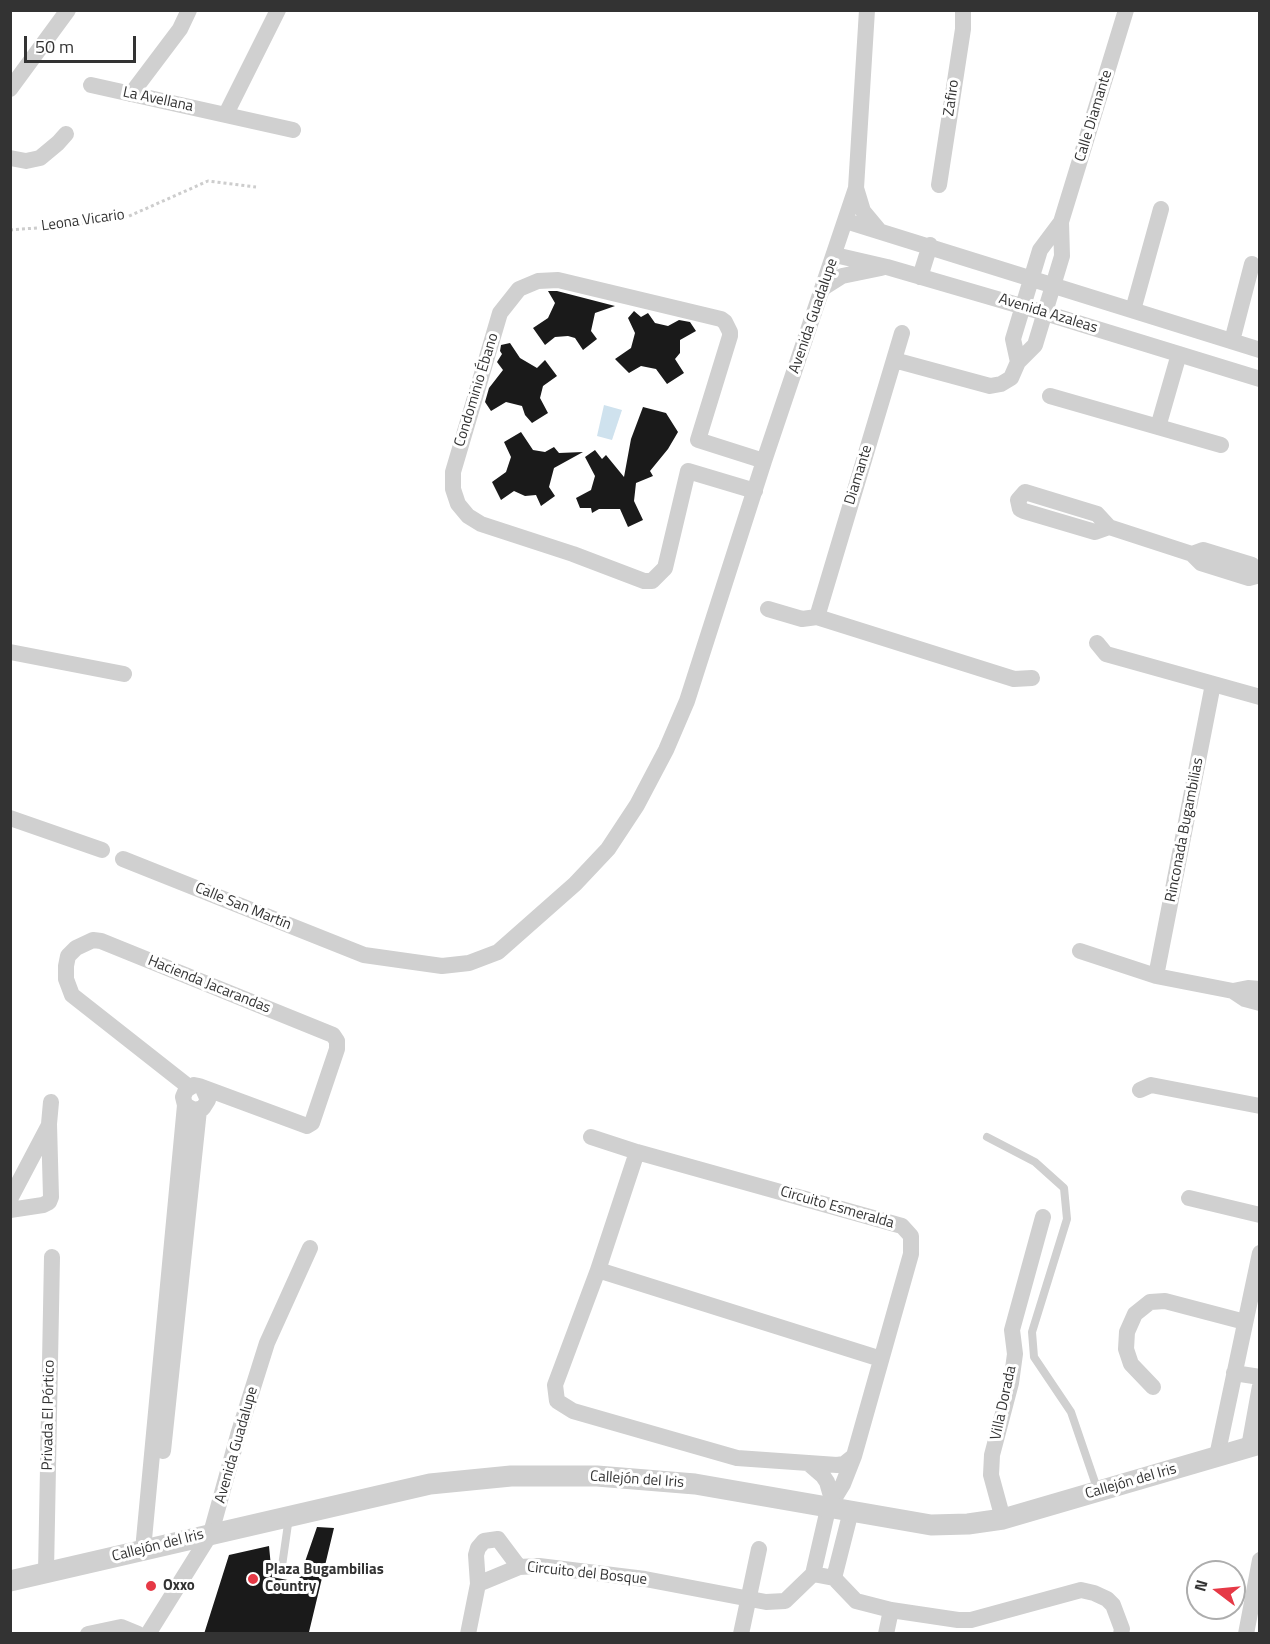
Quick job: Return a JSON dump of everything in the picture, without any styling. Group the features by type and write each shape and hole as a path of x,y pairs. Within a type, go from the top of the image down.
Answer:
{"street":[{"path":"10,89 68,10"},
{"path":"131,94 180,29 189,10"},
{"path":"226,114 278,10"},
{"name":"Avenida Guadalupe","path":"715,612 856,188 867,10"},
{"name":"Zafiro","path":"939,184 963,29 963,10"},
{"path":"963,29 972,10"},
{"name":"Calle Diamante","path":"894,360 990,386 1002,384 1011,378 1018,362 1035,345 1062,256 1061,222 1126,10"},
{"name":"La Avellana","path":"91,85 293,130"},
{"path":"10,158 26,161 40,158 66,134"},
{"path":"856,188 863,211 878,229"},
{"path":"1140,342 1140,312 1161,209"},
{"name":"Avenida Azaleas","path":"846,220 1260,350"},
{"name":"Calle Diamante","path":"1018,362 1013,339 1022,306 1040,250 1061,222"},
{"path":"920,277 930,245"},
{"name":"Avenida Azaleas","path":"834,255 887,267 1022,306 1260,379"},
{"path":"1232,341 1252,264"},
{"path":"823,288 842,276 887,267"},
{"name":"Condominio Ébano","path":"755,491 688,471 664,568 652,581 636,579 573,554 481,524 468,516 458,504 453,489 453,472 500,313 519,289 538,281 558,280 721,319 730,332 698,440 764,461"},
{"name":"Diamante","path":"817,617 902,333"},
{"path":"1158,427 1179,354"},
{"path":"1050,396 1221,445"},
{"path":"1109,527 1192,554 1203,550 1252,565 1259,575"},
{"path":"768,609 802,619 817,617 1014,679 1032,678"},
{"name":"Calle San Martín","path":"123,859 364,955 442,966 481,959 498,952 575,884 614,840 637,805 666,750 700,663 715,612"},
{"path":"1097,643 1106,654 1260,696"},
{"path":"10,652 124,674"},
{"name":"Rinconada Bugambilias","path":"1156,976 1213,684"},
{"path":"10,818 102,850"},
{"name":"Hacienda Jacarandas","path":"93,940 101,941 333,1035 337,1041 337,1049 312,1123 307,1126 196,1088 72,995 66,979 66,966 68,956 76,948 93,940"},
{"path":"1080,951 1156,976 1233,991 1248,988 1260,989"},
{"path":"1233,991 1245,999 1260,1003"},
{"path":"1140,1090 1151,1085 1260,1106"},
{"path":"148,1548 192,1108 208,1100 196,1088"},
{"path":"10,1210 43,1205 49,1202 51,1197 49,1124 51,1102"},
{"path":"10,1199 49,1124"},
{"name":"Circuito Esmeralda","path":"591,1137 902,1226 911,1236 911,1254 854,1456 843,1484 829,1507"},
{"path":"637,1152 598,1270 555,1386 557,1401 573,1412 737,1458 837,1465 844,1464 854,1456"},
{"path":"1189,1198 1260,1215"},
{"name":"Villa Dorada","path":"1003,1519 991,1475 992,1455 1011,1383 1015,1354 1012,1330 1043,1217"},
{"name":"Avenida Guadalupe","path":"148,1634 212,1533 238,1435 267,1343 310,1248"},
{"path":"1217,1456 1260,1253"},
{"name":"Privada El Pórtico","path":"46,1572 52,1257"},
{"path":"598,1270 881,1359"},
{"path":"1153,1387 1131,1364 1126,1349 1127,1332 1135,1314 1150,1302 1165,1301 1245,1322"},
{"path":"1234,1373 1260,1377"},
{"path":"1254,1446 1260,1386"},
{"name":"Callejón del Iris","path":"10,1581 430,1484 511,1476 597,1476 695,1484 931,1524 968,1524 1003,1519 1254,1446"},
{"path":"808,1463 819,1471 827,1482 831,1496 813,1575 834,1578 856,1601 891,1610 971,1620 1081,1590 1095,1593 1113,1605 1122,1629 1121,1634"},
{"path":"834,1578 851,1510"},
{"path":"468,1634 478,1584 476,1555 478,1548 484,1541 498,1539 519,1567"},
{"path":"741,1634 759,1549"},
{"path":"1246,1634 1260,1560"},
{"name":"Circuito del Bosque","path":"478,1584 519,1567 539,1566 645,1580 766,1602 785,1601 813,1575"},
{"path":"886,1634 891,1610"},
{"path":"88,1634 121,1627 138,1634"}],"lane":[{"path":"987,1137 1035,1162 1065,1188 1067,1219 1032,1332 1032,1340 1034,1358 1071,1412 1096,1479 1098,1491"},
{"path":"281,1573 289,1515"}],"path":[{"name":"Leona Vicario","path":"10,230 127,217 207,181 256,187"}],"water":[{"path":"604,405 622,410 612,440 597,436"}],"building":[{"path":"548,291 557,291 615,306 595,313 591,331 597,339 583,350 575,338 568,336 555,337 545,345 533,328 548,318 555,303"},
{"path":"634,311 641,317 648,313 655,323 668,326 679,320 690,322 696,331 680,340 680,353 675,359 684,373 667,384 656,369 641,366 629,373 615,359 631,348 635,333 628,318"},
{"path":"510,343 520,358 537,368 545,360 557,376 543,386 540,398 548,413 532,423 525,415 522,406 506,402 491,411 485,402 489,388 503,370 497,362 502,354 501,345"},
{"path":"643,407 666,413 678,432 650,471 653,476 636,483 634,501 643,520 628,527 620,509 599,509 592,513 591,508 580,508 576,498 591,490 595,476 585,457 595,450 602,459 606,455 624,477 631,439"},
{"path":"521,432 533,450 545,452 554,447 559,453 583,452 554,468 549,487 555,496 541,506 536,495 525,496 514,491 501,500 492,482 506,472 511,457 504,442"},
{"name":"Plaza Bugambilias Country","path":"317,1527 334,1528 309,1632 204,1634 229,1555 269,1546 272,1577 298,1582"}],"place":[{"name":"Plaza Bugambilias Country","path":"253,1579"},
{"name":"Oxxo","path":"151,1586"}]}
